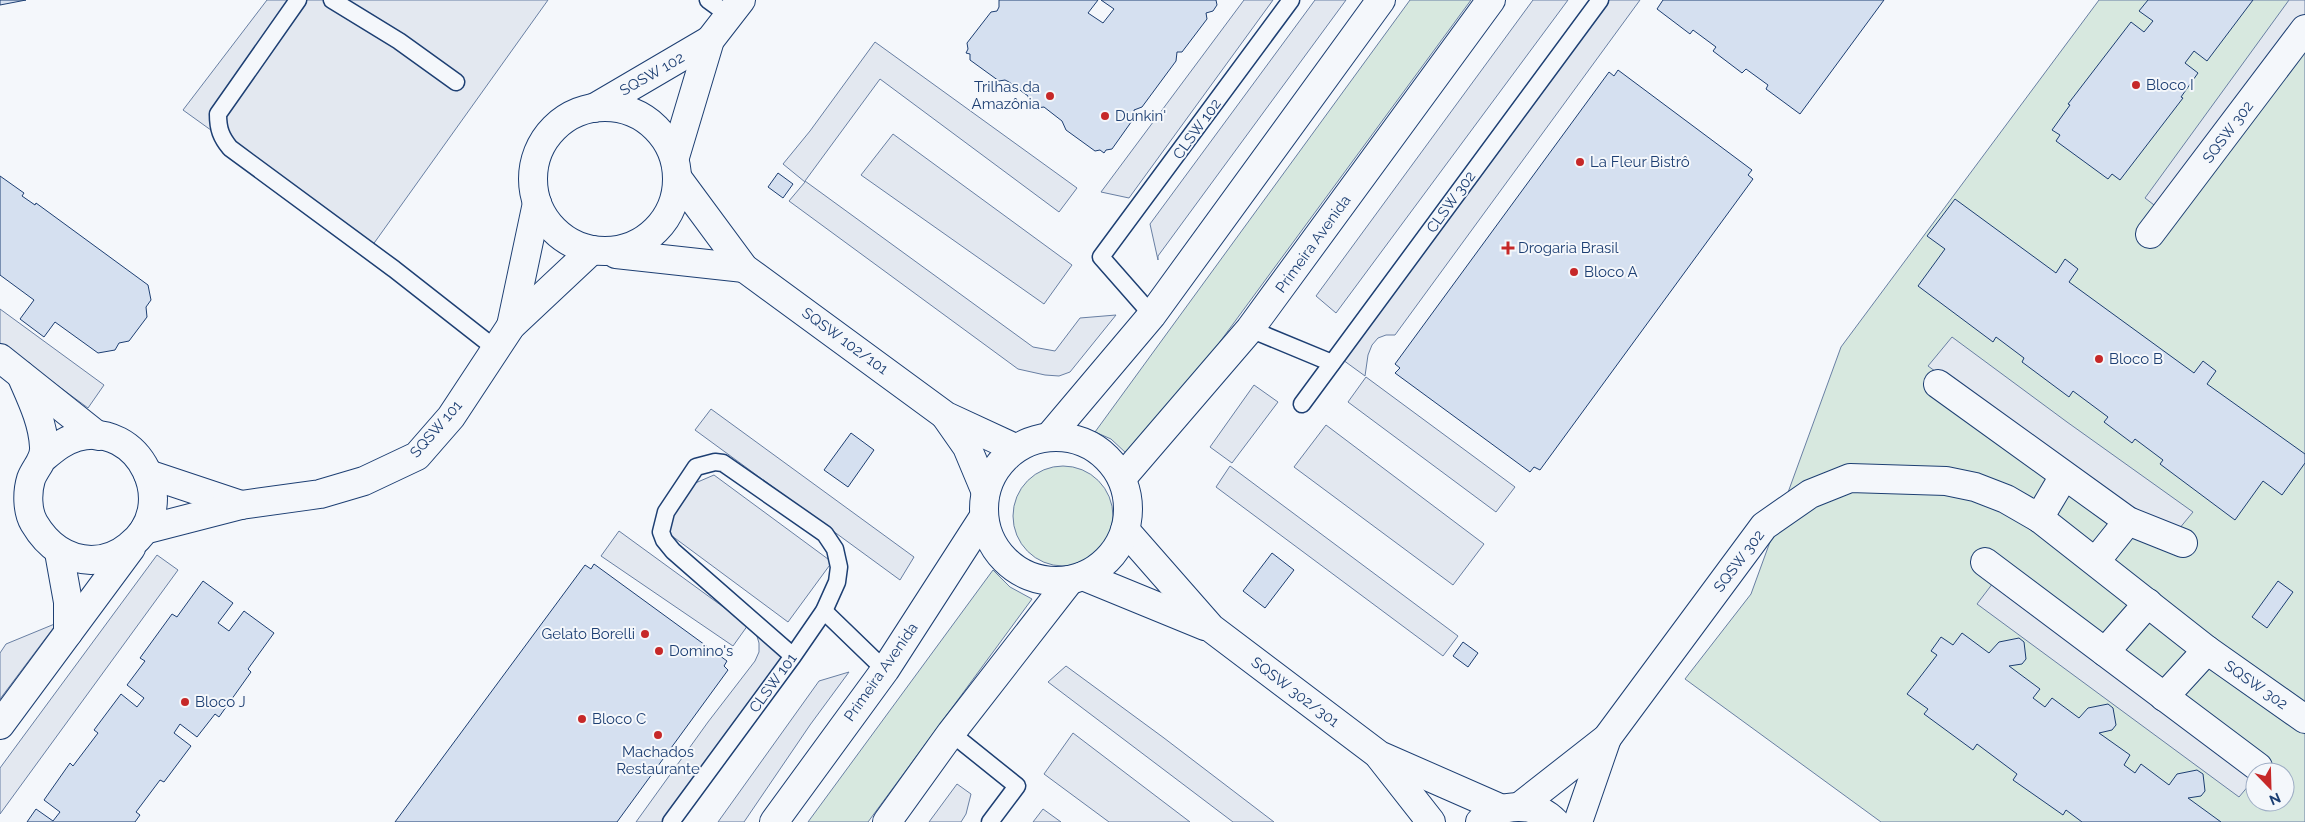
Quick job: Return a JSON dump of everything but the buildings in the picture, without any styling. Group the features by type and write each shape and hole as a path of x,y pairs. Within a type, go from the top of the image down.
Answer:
{"street":[{"path":"1049,437 1152,315 1381,0"},
{"name":"Primeira Avenida","path":"1122,478 1250,329 1491,0"},
{"name":"SQSW 102","path":"677,169 710,40 726,5"},
{"name":"SQSW 302","path":"2150,234 2305,29"},
{"name":"SQSW 102","path":"594,108 710,40"},
{"path":"607,106 629,110 650,120 665,137 677,169 675,202 664,222 648,238 627,249 598,251 581,248 561,238 545,221 537,203 532,178 536,155 547,135 564,120 584,110 607,106"},
{"name":"SQSW 102/101","path":"677,169 744,268 946,416 1015,448"},
{"name":"SQSW 101","path":"511,326 537,203"},
{"name":"SQSW 101","path":"140,535 241,505 320,494 356,484 390,470 416,456 451,417 511,326 598,251"},
{"name":"SQSW 102/101","path":"598,251 744,268"},
{"path":"0,358 98,436"},
{"path":"21,375 38,414 44,448 42,459 32,478 28,499 32,520 43,538 59,552 79,560 101,560 120,553 140,535"},
{"path":"1938,384 2128,522 2183,543"},
{"name":"SQSW 102/101","path":"946,416 967,447 986,490"},
{"path":"0,726 148,524 153,503 152,484 145,466 132,451 116,441 98,436 78,437 58,445 42,459"},
{"path":"886,822 950,733 1076,578 1109,558 1119,545 1125,530 1128,512 1127,495 1122,478 1106,457 1084,442 1067,437 1049,437 1032,440 1015,448 996,466 986,490 982,504 983,518 990,541 1004,560 1023,574 1046,581 1076,578"},
{"name":"SQSW 101","path":"148,474 241,505"},
{"path":"2039,518 2064,476"},
{"name":"SQSW 302","path":"1578,822 1607,738 1764,526 1810,494 1850,478 1946,481 1974,487 2006,499 2039,518 2208,650 2305,719"},
{"name":"Primeira Avenida","path":"774,822 885,670 983,518"},
{"path":"2096,562 2128,522"},
{"name":"SQSW 302/301","path":"1125,530 1211,628 1379,756 1500,813 1536,810 1555,822"},
{"path":"59,552 68,602 68,633"},
{"path":"1985,562 2251,762"},
{"name":"SQSW 302/301","path":"1076,578 1211,628"},
{"path":"2105,652 2148,603"},
{"path":"2164,697 2208,650"},
{"name":"SQSW 302","path":"1500,813 1607,738"},
{"name":"SQSW 302/301","path":"1379,756 1431,822"}],"lane":[{"path":"298,0 218,114 218,126 222,138 230,148 394,269 496,349"},
{"path":"332,0 399,41 456,82"},
{"name":"CLSW 102","path":"1152,315 1101,257 1291,0"},
{"name":"CLSW 302","path":"1302,404 1600,0"},
{"path":"1250,329 1332,363"},
{"name":"CLSW 101","path":"671,822 794,656 824,611 837,582 839,567 835,549 825,534 723,463 706,463 696,467 666,512 661,532 664,540 673,551 794,656"},
{"path":"824,611 885,670"},
{"path":"950,733 1017,786 990,822"}],"shaded area":[{"path":"267,0 548,0 372,246 183,110"},
{"path":"1244,0 1273,0 1129,198 1101,192"},
{"path":"1315,0 1346,0 1158,256 1158,260 1150,224"},
{"path":"1410,0 1471,0 1200,369 1127,454 1111,439 1095,432"},
{"path":"1533,0 1568,0 1336,313 1316,296"},
{"path":"1607,0 1640,0 1395,335 1386,335 1378,338 1372,345 1368,355 1365,376 1343,360"},
{"path":"2099,0 2305,0 2305,822 1881,822 1685,679 1751,594 1841,347"},
{"path":"2289,0 2305,0 2305,25 2167,215 2145,198"},
{"path":"875,42 1077,188 1059,212 880,79 805,181 1033,347 1055,351 1080,318 1116,315 1070,372 1059,376 1018,369 789,201 805,182 783,164 810,131"},
{"path":"893,134 1072,265 1044,304 861,175"},
{"path":"0,309 104,385 88,408 0,343"},
{"path":"1952,337 2193,512 2169,541 1928,366"},
{"path":"1366,377 1515,487 1496,512 1348,402"},
{"path":"1254,385 1278,402 1232,463 1210,447"},
{"path":"711,409 914,557 900,580 695,430"},
{"path":"1326,425 1484,544 1453,585 1294,467"},
{"path":"1063,466 1073,467 1091,474 1105,488 1112,506 1112,526 1105,544 1091,558 1073,565 1063,566 1053,565 1035,558 1021,544 1014,526 1013,516 1014,506 1021,488 1035,474 1053,467"},
{"path":"1230,466 1458,636 1443,656 1216,487"},
{"path":"714,475 832,562 788,622 668,533 672,493"},
{"path":"619,531 748,625 733,646 601,556"},
{"path":"157,555 178,570 0,814 0,768"},
{"path":"993,570 1010,587 1032,599 868,822 808,822"},
{"path":"1993,583 2245,771 2245,790 2239,797 1977,604"},
{"path":"57,623 0,699 0,653 6,644"},
{"path":"748,625 784,656 667,822 636,822 708,722 755,661 759,652 759,643 756,633"},
{"path":"1066,666 1274,822 1233,822 1048,682"},
{"path":"849,672 810,725 744,822 718,822 819,681"},
{"path":"1073,733 1190,822 1109,822 1044,774"},
{"path":"957,784 971,794 966,814 961,822 929,822"},
{"path":"1043,809 1061,822 1033,822"}],"place":[{"name":"Bloco I","path":"2136,85"},
{"name":"Trilhas da Amazônia","path":"1050,96"},
{"name":"Dunkin'","path":"1105,116"},
{"name":"La Fleur Bistrô","path":"1580,162"},
{"name":"Drogaria Brasil","path":"1508,248"},
{"name":"Bloco A","path":"1574,272"},
{"name":"Bloco B","path":"2099,359"},
{"name":"Gelato Borelli","path":"645,634"},
{"name":"Domino's","path":"659,651"},
{"name":"Bloco J","path":"185,702"},
{"name":"Bloco C","path":"582,719"},
{"name":"Machados Restaurante","path":"658,735"}]}
